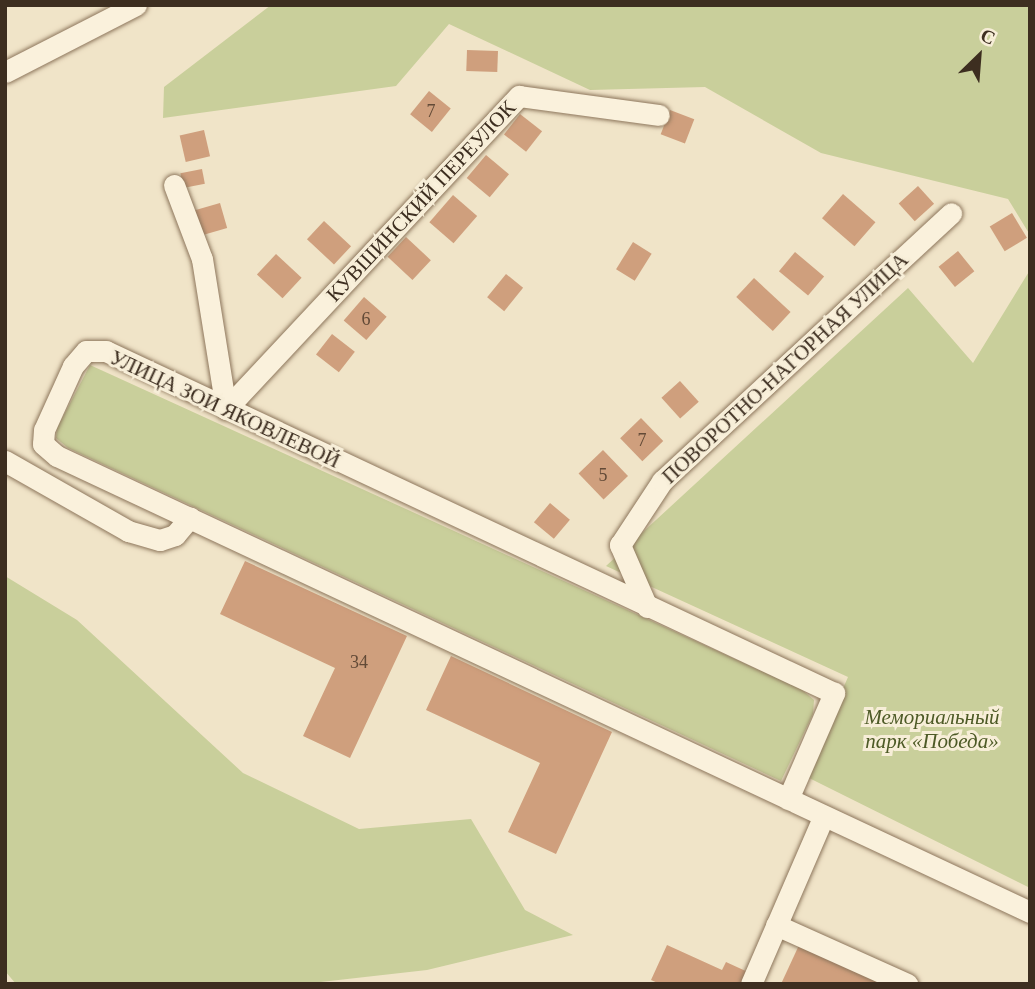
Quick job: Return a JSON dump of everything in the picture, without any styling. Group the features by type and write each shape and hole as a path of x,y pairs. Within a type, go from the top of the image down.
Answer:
{"street":[{"path":"5,72 136,5"},
{"name":"КУВШИНСКИЙ ПЕРЕУЛОК","path":"226,409 519,96 659,115"},
{"path":"174,185 202,259 226,409"},
{"name":"ПОВОРОТНО-НАГОРНАЯ УЛИЦА","path":"648,607 621,545 662,481 951,213"},
{"name":"УЛИЦА ЗОИ ЯКОВЛЕВОЙ","path":"788,799 834,693 106,351 86,351 44,430 43,444 57,456 788,799 823,818 1030,912"},
{"path":"5,461 128,531 160,540 175,535 190,517"},
{"path":"751,984 823,818"},
{"path":"776,925 907,984"}],"green space":[{"path":"271,5 1030,5 1030,235 1008,199 821,153 705,87 590,90 449,24 396,86 163,118 164,87"},
{"name":"Мемориальный парк «Победа»","path":"1030,270 1030,888 805,776 848,677 606,566 908,288 973,363"},
{"path":"90,365 801,689 814,700 813,714 781,781 68,448 56,438 57,428"},
{"path":"5,576 77,620 243,773 359,829 471,819 525,910 573,935 427,970 303,984 16,984 5,971"}],"building":[{"path":"467,50 498,51 497,72 466,71"},
{"path":"429,91 451,109 432,132 410,114"},
{"path":"670,110 694,119 685,144 661,134"},
{"path":"520,114 542,131 526,152 504,134"},
{"path":"204,130 210,156 186,162 180,136"},
{"path":"486,155 509,174 490,197 467,178"},
{"path":"202,169 205,184 183,188 180,173"},
{"path":"918,186 934,204 915,221 899,203"},
{"path":"843,194 875,222 854,246 822,218"},
{"path":"453,195 477,216 454,243 429,222"},
{"path":"220,203 227,228 201,235 194,210"},
{"path":"1012,213 1027,238 1005,251 990,226"},
{"path":"324,221 351,246 334,265 307,239"},
{"path":"406,237 431,260 412,280 388,257"},
{"path":"633,242 652,254 635,281 616,269"},
{"path":"958,251 974,271 955,287 939,267"},
{"path":"795,252 824,276 808,296 779,271"},
{"path":"276,254 302,278 283,298 257,274"},
{"path":"506,274 523,288 504,311 487,297"},
{"path":"754,278 791,312 773,331 736,297"},
{"path":"364,297 387,317 366,340 344,320"},
{"path":"332,334 355,352 339,372 316,354"},
{"path":"680,381 699,402 680,419 661,398"},
{"path":"641,418 663,441 642,461 620,438"},
{"path":"603,450 628,476 604,500 579,474"},
{"path":"550,503 570,520 554,539 534,522"},
{"path":"245,561 407,636 350,758 303,736 335,668 220,614"},
{"path":"451,656 612,732 556,854 508,832 540,763 426,710"},
{"path":"800,943 886,984 781,984"},
{"path":"667,945 722,970 726,962 750,973 745,984 660,984 651,980"}]}
